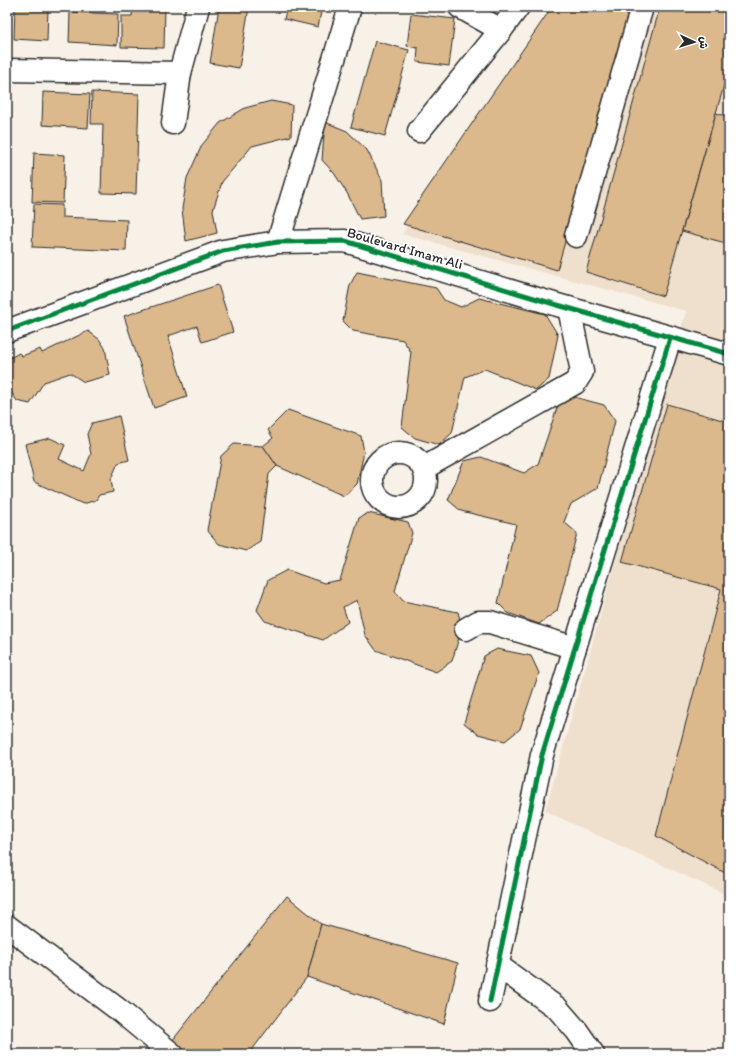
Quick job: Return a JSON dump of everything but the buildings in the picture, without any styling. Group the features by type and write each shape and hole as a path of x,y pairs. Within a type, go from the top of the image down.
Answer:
{"street":[{"path":"173,123 180,73 198,7"},
{"path":"278,242 350,7"},
{"path":"460,7 501,30"},
{"path":"419,131 518,7"},
{"path":"576,236 642,7"},
{"path":"7,70 180,73"},
{"name":"Boulevard Imam Ali","path":"7,331 223,251 278,242 345,241 568,308 729,354"},
{"path":"424,468 575,383 582,372 580,357 568,308"},
{"path":"490,1001 542,754 670,338"},
{"path":"466,629 478,622 490,622 575,648"},
{"path":"7,926 119,1010 172,1054"},
{"path":"497,965 557,1008 577,1031 593,1054"}],"shaded area":[{"path":"552,7 729,7 729,896 545,811 686,311 402,234"}],"cycle path":[{"path":"7,331 223,251 278,242 345,241 554,304 729,354"},
{"path":"490,1001 542,755 670,338"}]}
